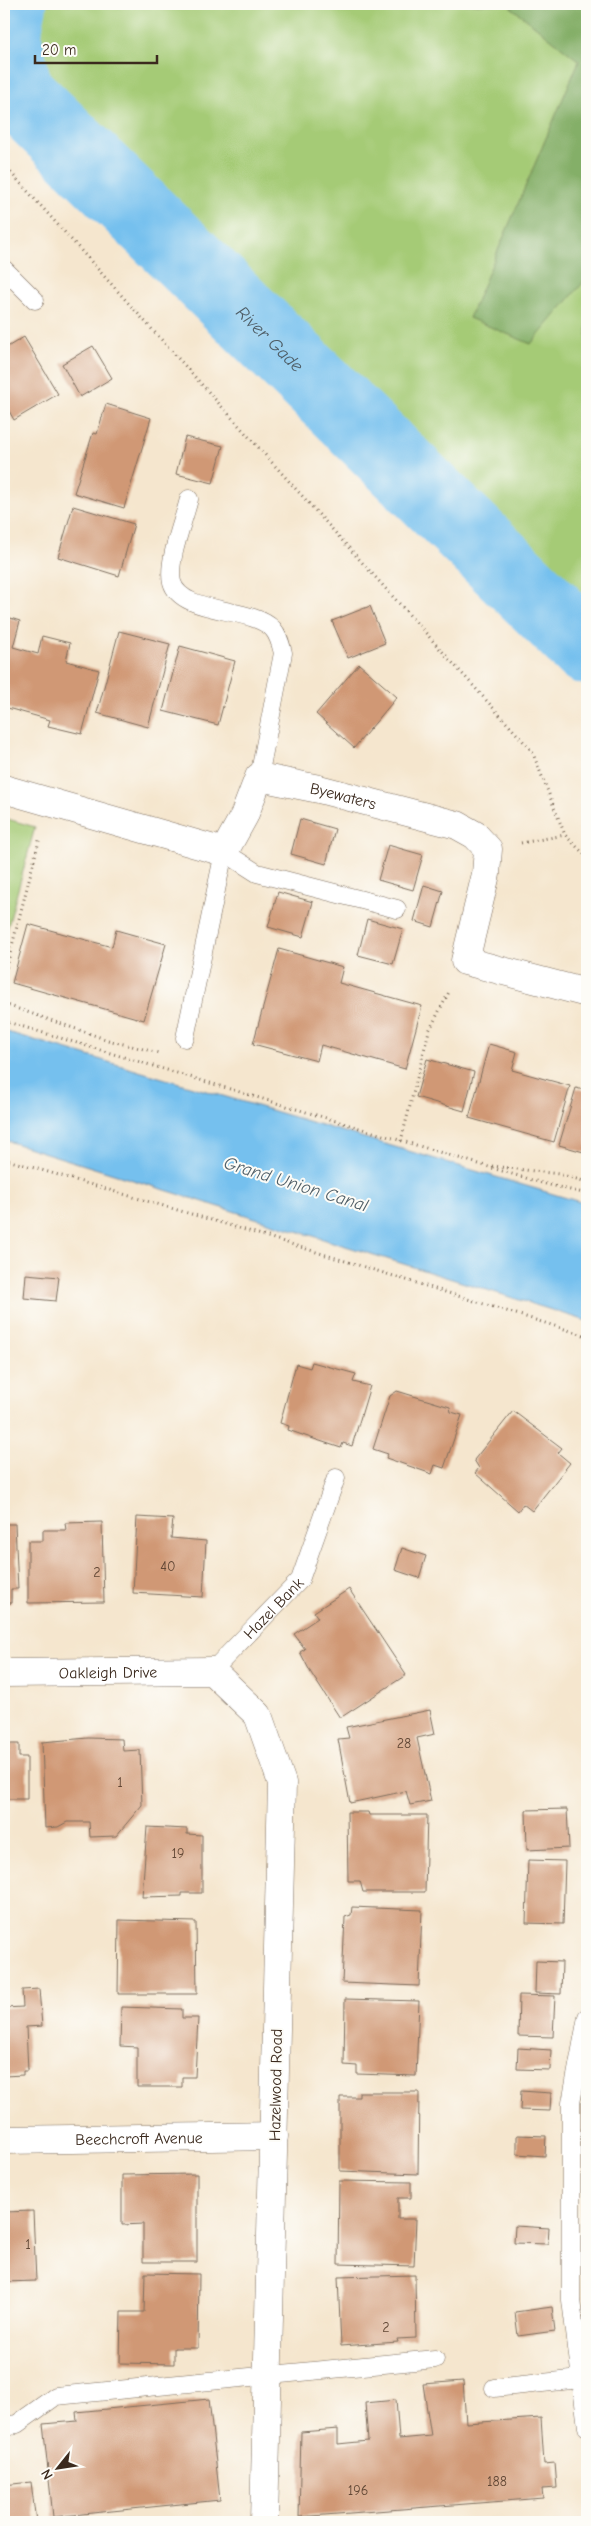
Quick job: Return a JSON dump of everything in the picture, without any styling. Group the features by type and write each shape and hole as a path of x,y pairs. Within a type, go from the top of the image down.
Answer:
{"street":[{"name":"Byewaters","path":"259,777 319,789 456,825 475,835 488,849"},
{"path":"4,789 224,852 244,816 259,777"},
{"path":"488,849 486,874 465,961 587,993"},
{"name":"Oakleigh Drive","path":"4,1673 212,1671"},
{"name":"Hazelwood Road","path":"212,1671 258,1715 282,1783 264,2522"},
{"name":"Beechcroft Avenue","path":"4,2140 274,2136"}],"lane":[{"path":"4,269 35,300"},
{"path":"189,499 174,556 172,583 179,593 191,601 263,621 273,629 279,639 283,654 259,777"},
{"path":"185,1038 224,852 257,873 397,909"},
{"name":"Hazel Bank","path":"212,1671 300,1580 336,1478"},
{"path":"587,2016 584,2051 571,2103 571,2300 587,2427"},
{"path":"4,2426 17,2424 56,2396 435,2359"},
{"path":"494,2388 581,2379"}],"path":[{"path":"4,164 532,751 565,835 587,857"},
{"path":"4,977 50,802"},
{"path":"488,849 565,835"},
{"path":"401,1141 430,1031 465,961"},
{"path":"4,1004 108,1040 179,1059 185,1038"},
{"path":"4,1021 481,1165 587,1194"},
{"path":"4,1159 242,1229 587,1336"},
{"path":"481,1165 559,1174 587,1182"}],"green space":[{"path":"10,4 587,4 587,648 16,92 4,35"},
{"path":"507,4 587,4 587,278 531,344 469,318 579,61"},
{"path":"4,818 35,827 4,941"}],"water":[{"name":"Grand Union Canal","path":"4,1031 587,1204 587,1321 4,1140"}],"building":[{"path":"24,337 58,394 14,420 4,402 4,349"},
{"path":"93,346 112,378 80,397 62,364"},
{"path":"106,404 151,418 124,508 74,493 93,433 97,434"},
{"path":"185,437 223,446 213,483 176,474"},
{"path":"73,506 134,524 119,576 58,557"},
{"path":"370,606 385,643 348,658 332,621"},
{"path":"4,616 20,621 13,647 38,654 42,636 70,643 66,661 99,670 82,734 48,726 50,720 4,707"},
{"path":"119,631 170,644 148,727 97,713"},
{"path":"180,646 235,661 218,725 163,711"},
{"path":"359,664 397,697 354,748 316,714"},
{"path":"300,819 335,829 326,864 291,854"},
{"path":"388,845 423,855 413,890 378,880"},
{"path":"424,885 443,891 433,927 414,921"},
{"path":"278,892 313,902 303,937 268,927"},
{"path":"367,919 403,929 393,964 358,955"},
{"path":"28,924 112,947 116,930 166,944 144,1020 12,983"},
{"path":"279,949 343,967 339,983 422,1006 405,1069 321,1045 317,1061 253,1044"},
{"path":"489,1044 517,1052 512,1070 570,1086 554,1142 469,1118"},
{"path":"427,1059 474,1072 464,1111 416,1097"},
{"path":"576,1088 587,1091 587,1153 559,1145"},
{"path":"26,1274 59,1277 56,1301 24,1298"},
{"path":"312,1362 356,1374 353,1382 370,1386 352,1446 343,1443 341,1448 288,1430 289,1426 280,1423 296,1364 310,1368"},
{"path":"397,1391 450,1407 451,1412 462,1415 444,1468 435,1465 432,1474 386,1458 388,1454 373,1449 390,1396"},
{"path":"513,1411 562,1448 558,1453 570,1463 532,1511 523,1504 518,1511 475,1473 479,1468 474,1460"},
{"path":"137,1517 173,1519 171,1538 206,1541 203,1597 133,1593"},
{"path":"102,1522 104,1602 28,1603 28,1541 43,1541 43,1530 66,1530 65,1523"},
{"path":"4,1524 15,1524 18,1589 11,1589 11,1603 4,1604"},
{"path":"402,1548 426,1556 419,1578 395,1570"},
{"path":"349,1589 406,1675 340,1718 311,1673 300,1652 305,1649 294,1634 318,1618 314,1612"},
{"path":"430,1710 435,1734 417,1738 431,1801 410,1805 406,1791 350,1803 338,1739 349,1738 346,1727"},
{"path":"88,1738 122,1739 123,1751 140,1750 142,1805 116,1836 90,1837 89,1822 67,1822 58,1827 45,1828 42,1742"},
{"path":"4,1744 19,1744 19,1757 27,1757 27,1799 4,1799"},
{"path":"567,1809 569,1848 527,1850 526,1810"},
{"path":"347,1812 368,1812 369,1815 427,1815 425,1892 363,1892 360,1881 348,1881"},
{"path":"147,1827 187,1829 187,1834 202,1835 202,1893 182,1893 182,1896 142,1897"},
{"path":"528,1860 565,1861 563,1924 526,1923"},
{"path":"352,1907 422,1910 419,1986 342,1983 345,1917 351,1915"},
{"path":"119,1920 196,1922 197,1994 118,1994"},
{"path":"536,1961 562,1962 561,1994 535,1993"},
{"path":"39,1989 42,2026 26,2027 28,2071 23,2071 23,2075 4,2076 4,2008 23,2007 22,1990"},
{"path":"519,1995 555,1996 553,2037 518,2036"},
{"path":"345,1999 419,2001 416,2076 357,2074 357,2066 344,2065"},
{"path":"121,2007 182,2009 182,2018 198,2018 195,2077 182,2077 182,2087 137,2087 137,2047 120,2046"},
{"path":"518,2048 551,2050 550,2070 517,2069"},
{"path":"521,2091 551,2093 550,2111 520,2110"},
{"path":"359,2092 419,2092 418,2174 340,2171 340,2097 359,2097"},
{"path":"517,2135 546,2136 545,2156 517,2154"},
{"path":"197,2174 197,2262 143,2262 143,2224 122,2225 122,2175"},
{"path":"339,2181 411,2182 411,2198 398,2198 398,2219 416,2219 414,2266 338,2264"},
{"path":"33,2211 36,2281 4,2282 4,2212"},
{"path":"515,2226 549,2228 548,2244 514,2243"},
{"path":"145,2273 199,2274 198,2348 174,2348 174,2364 120,2363 121,2312 144,2312"},
{"path":"415,2275 416,2338 397,2339 398,2342 341,2346 338,2277"},
{"path":"552,2307 555,2331 518,2336 515,2312"},
{"path":"463,2381 466,2423 541,2418 544,2464 555,2463 557,2488 542,2489 543,2498 299,2517 301,2432 338,2429 338,2444 368,2441 365,2403 396,2400 399,2439 431,2436 423,2384"},
{"path":"209,2399 220,2500 53,2517 43,2424 77,2421 76,2412"},
{"path":"31,2482 36,2522 4,2522 4,2485"}],"waterway":[{"name":"River Gade","path":"10,4 4,35 16,92 587,648"}]}
